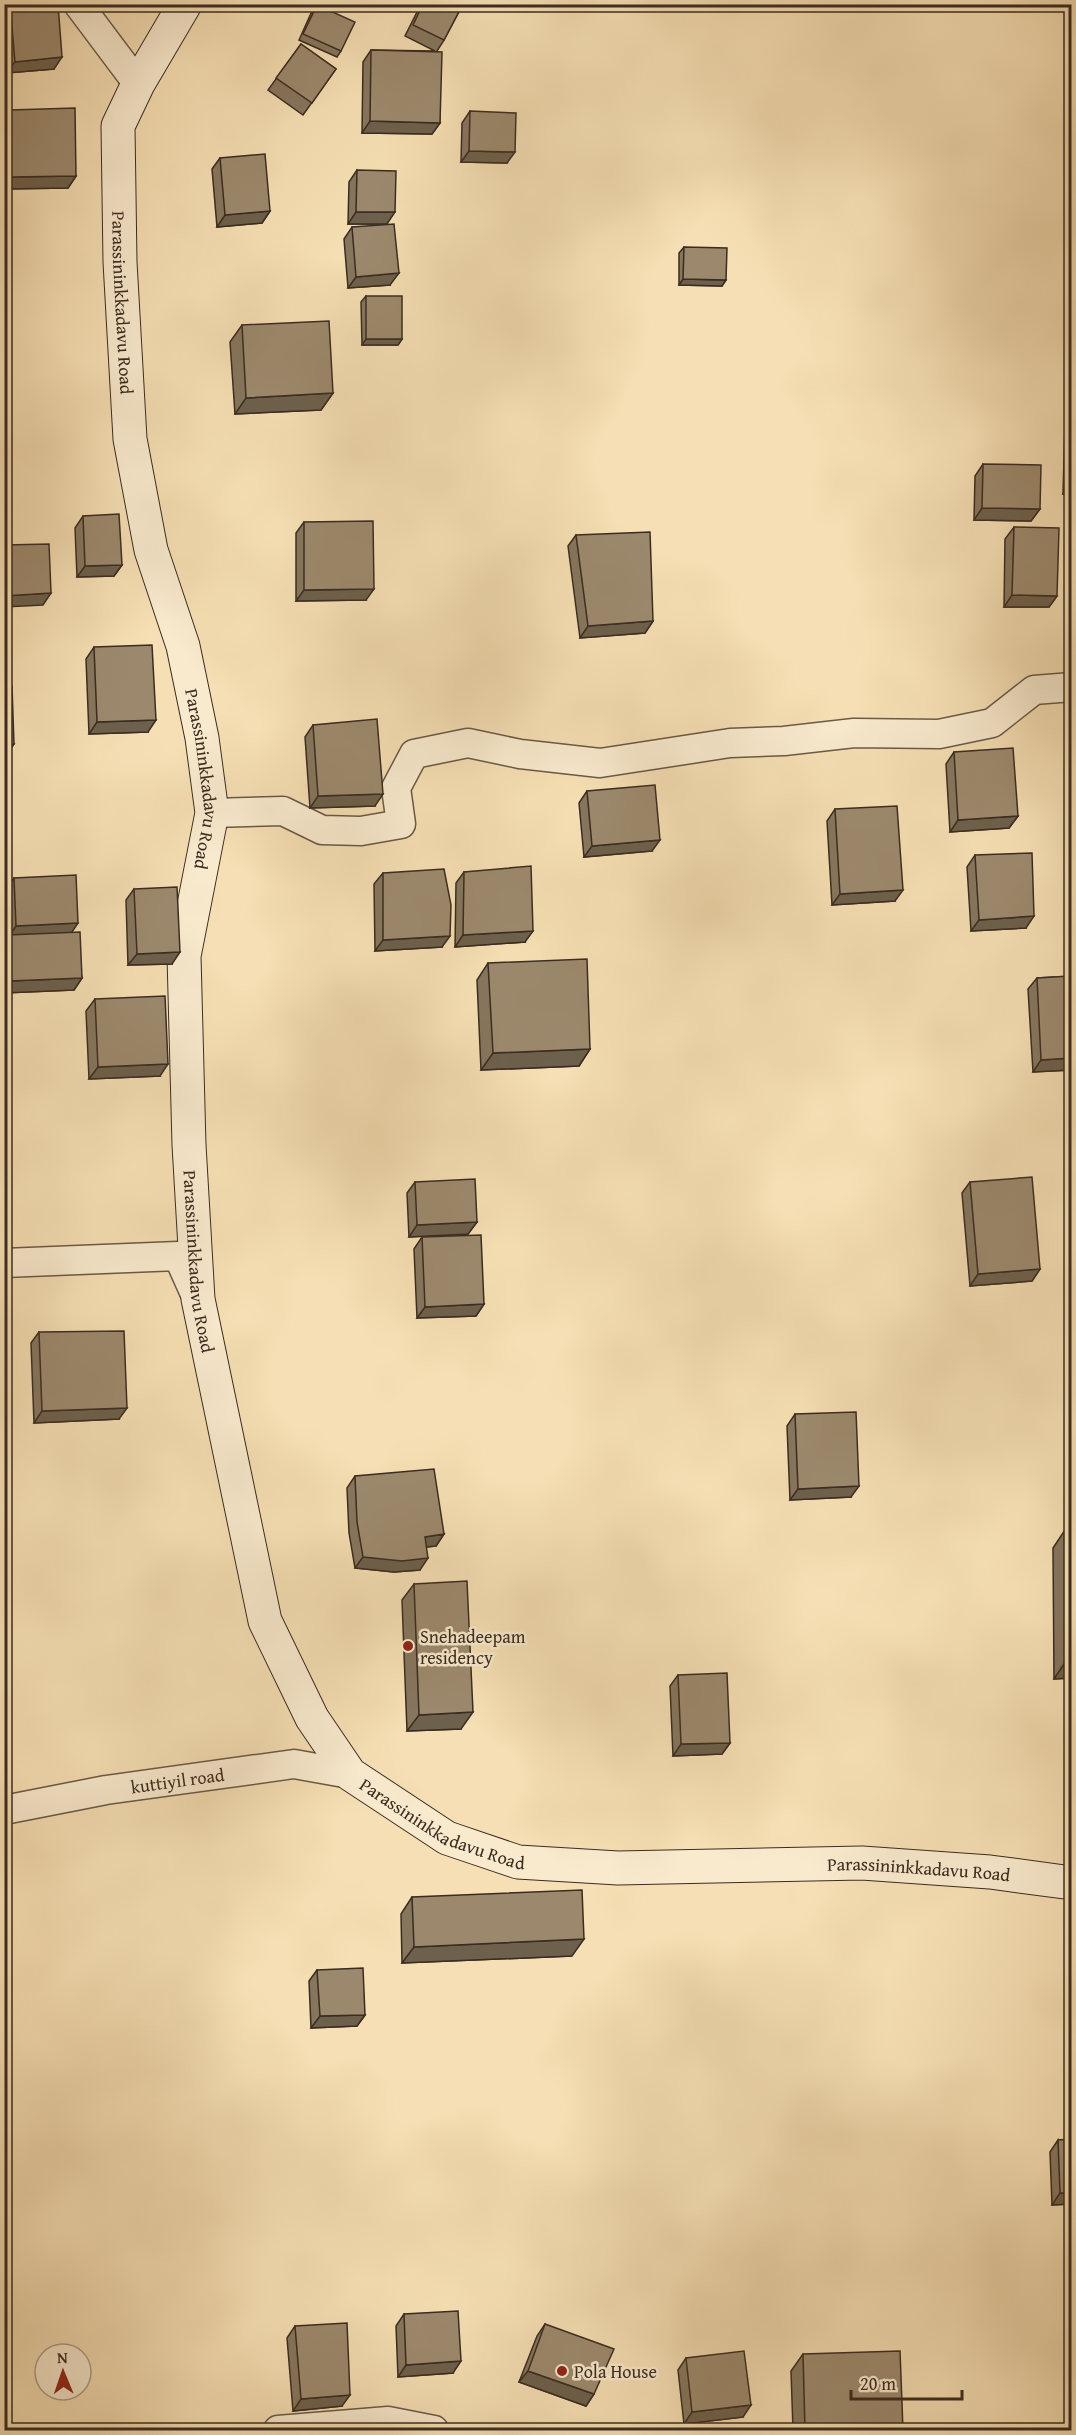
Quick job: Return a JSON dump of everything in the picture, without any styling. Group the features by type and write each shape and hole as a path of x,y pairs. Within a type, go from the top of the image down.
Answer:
{"main road":[{"name":"Parassininkkadavu Road","path":"185,4 138,84 118,126 120,262 130,439 151,550 183,646 202,738 212,813 184,956 189,1145 198,1299 265,1621 312,1718 350,1774 447,1838 518,1862 618,1868 862,1863 990,1872 1071,1883"}],"street":[{"path":"78,4 138,84"},
{"path":"212,813 283,811 322,830 361,831 401,824 396,788 414,754 468,743 520,754 600,763 730,743 784,741 854,733 939,734 992,723 1034,690 1071,687"},
{"path":"4,1263 178,1257 198,1299"},
{"name":"kuttiyil road","path":"4,1810 106,1790 294,1764 350,1774"},
{"path":"278,2430 388,2421 434,2430"}],"building":[{"path":"10,4 58,4 62,57 15,62"},
{"path":"423,4 463,4 444,40 413,25"},
{"path":"317,5 355,22 341,51 303,34"},
{"path":"301,44 336,69 312,103 276,78"},
{"path":"371,50 442,52 440,123 370,121"},
{"path":"75,108 76,176 11,177 10,110"},
{"path":"470,111 516,113 515,152 469,151"},
{"path":"265,154 270,211 225,215 220,158"},
{"path":"357,170 396,171 395,212 356,212"},
{"path":"394,224 399,273 356,277 352,227"},
{"path":"684,247 727,248 726,280 683,279"},
{"path":"366,296 402,296 402,339 366,339"},
{"path":"329,321 333,393 246,398 242,325"},
{"path":"983,464 1041,465 1040,509 982,508"},
{"path":"119,514 122,565 85,566 83,516"},
{"path":"373,521 374,589 304,590 304,522"},
{"path":"1014,527 1059,528 1057,596 1012,595"},
{"path":"650,532 653,621 588,626 576,535"},
{"path":"49,544 51,593 4,596 4,545"},
{"path":"152,645 156,720 97,722 94,647"},
{"path":"4,686 12,686 14,744 4,745"},
{"path":"377,719 383,794 318,796 313,725"},
{"path":"1013,748 1018,816 958,820 954,752"},
{"path":"655,785 660,840 592,846 587,791"},
{"path":"897,806 903,890 840,894 835,809"},
{"path":"1032,853 1034,916 979,920 975,855"},
{"path":"531,866 533,931 463,935 464,872"},
{"path":"444,869 451,905 450,936 383,940 383,873"},
{"path":"76,875 78,923 16,926 14,878"},
{"path":"177,887 180,952 137,954 134,889"},
{"path":"80,932 82,978 10,981 8,935"},
{"path":"587,959 590,1049 493,1053 488,963"},
{"path":"1071,976 1071,1058 1041,1060 1037,978"},
{"path":"165,996 168,1064 98,1067 95,999"},
{"path":"1032,1177 1040,1269 978,1274 970,1182"},
{"path":"475,1179 477,1222 417,1225 415,1182"},
{"path":"481,1235 484,1304 425,1307 422,1237"},
{"path":"124,1331 127,1408 42,1411 39,1332"},
{"path":"856,1412 859,1486 798,1489 795,1414"},
{"path":"434,1469 444,1534 425,1537 428,1558 402,1561 363,1557 357,1522 355,1476"},
{"path":"1067,1527 1071,1527 1071,1657 1068,1658"},
{"path":"467,1581 473,1712 419,1715 414,1584"},
{"path":"727,1673 730,1743 681,1744 678,1675"},
{"path":"582,1890 584,1939 414,1947 412,1897"},
{"path":"363,1968 365,2015 320,2016 317,1970"},
{"path":"1071,2139 1071,2193 1060,2193 1058,2140"},
{"path":"458,2311 461,2361 406,2365 404,2314"},
{"path":"347,2323 350,2395 301,2399 295,2326"},
{"name":"Pola House","path":"545,2324 614,2349 594,2394 528,2371"},
{"path":"744,2351 751,2405 692,2412 686,2358"},
{"path":"900,2351 903,2430 805,2430 803,2354"}],"place":[{"name":"Snehadeepam residency","path":"408,1646"},
{"name":"Pola House","path":"562,2371"}]}
